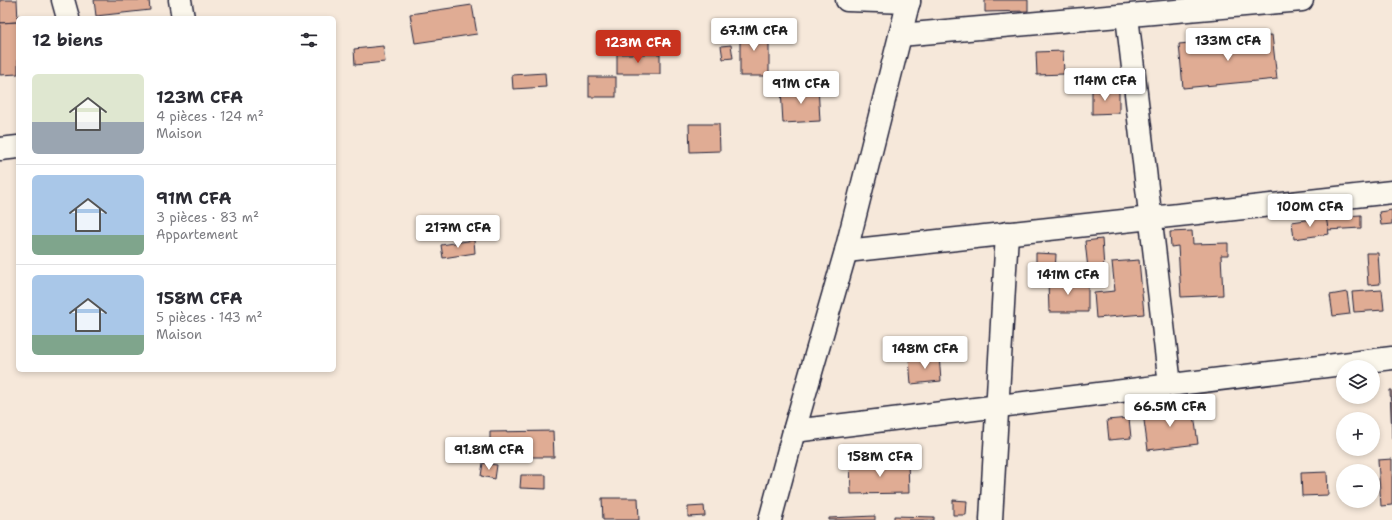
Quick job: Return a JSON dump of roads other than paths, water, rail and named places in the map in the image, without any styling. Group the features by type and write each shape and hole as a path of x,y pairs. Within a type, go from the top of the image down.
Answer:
{"street":[{"path":"64,0 68,16"},
{"path":"180,0 183,16"},
{"path":"770,520 846,251 909,1 847,0"},
{"path":"900,35 1302,0"},
{"path":"1127,16 1170,385"},
{"path":"0,149 16,147"},
{"path":"846,251 1392,192"},
{"path":"992,520 1007,233"},
{"path":"794,431 1392,358"}]}
